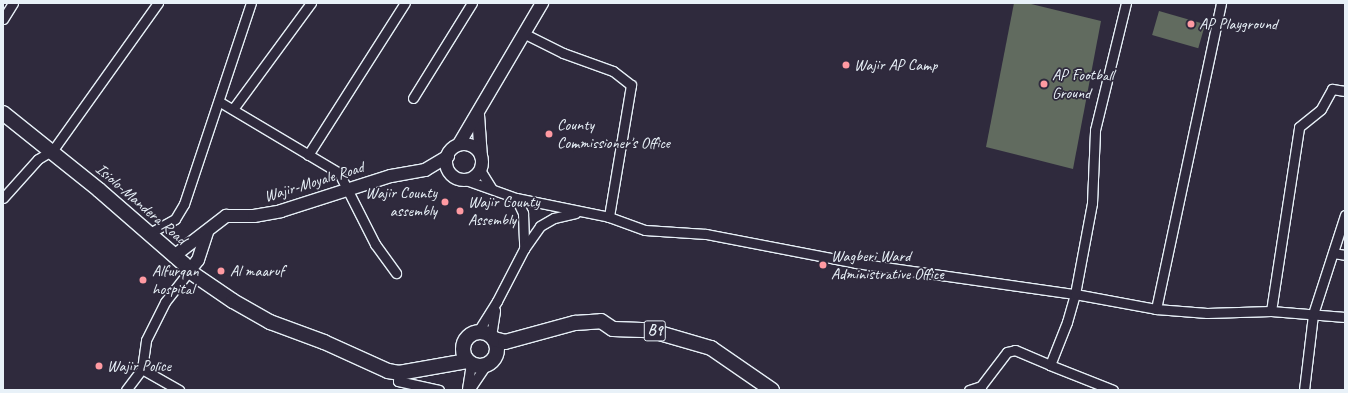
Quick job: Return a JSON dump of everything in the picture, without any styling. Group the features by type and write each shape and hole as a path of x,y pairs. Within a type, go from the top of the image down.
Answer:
{"highway":[{"name":"Isiolo-Mandera Road","path":"3,113 53,150 174,256 189,271 233,301 270,322 324,342 366,363 399,373 438,365 480,362 509,352 526,337"},
{"name":"Isiolo-Mandera Road","path":"438,365 477,332 505,342 575,323 601,321 613,329 649,330 711,348 772,390"},
{"path":"465,342 464,352 480,362 497,348 493,338"}],"main road":[{"path":"458,177 448,169 448,156 459,144 478,115 542,3"},
{"path":"425,170 458,177 476,175 480,170 478,115"},
{"path":"459,144 473,146 480,154"},
{"name":"Wajir-Moyale Road","path":"174,256 226,216 254,216 281,211 349,188 391,176 425,170 448,156"},
{"path":"189,271 198,260 207,232"}],"street":[{"path":"3,19 13,3"},
{"path":"3,198 38,159 53,150 158,3"},
{"path":"148,234 175,219 184,204 220,102 251,3"},
{"path":"233,109 311,3"},
{"path":"308,155 405,3"},
{"path":"413,98 472,3"},
{"path":"1050,365 1067,322 1075,294 1092,203 1095,130 1126,3"},
{"path":"1156,309 1221,3"},
{"path":"525,34 563,53 613,70 630,85 609,217"},
{"path":"1271,311 1299,127 1321,109 1332,89 1345,91"},
{"path":"220,102 339,172 349,188 375,244 396,273"},
{"path":"480,170 492,189"},
{"path":"458,177 516,198 609,217 645,230 706,234 856,263 1075,294 1156,309 1207,313 1271,311 1345,317"},
{"path":"516,198 523,213 524,249"},
{"path":"477,332 497,301 524,249 540,226 554,218 579,212"},
{"path":"1304,390 1313,314 1345,215"},
{"path":"1333,253 1345,255"},
{"path":"126,390 142,369 146,340 165,302 189,271"},
{"path":"493,338 491,324 497,301"},
{"path":"969,390 984,388 1007,352 1015,350 1113,390"},
{"path":"468,390 480,362"},
{"path":"468,390 480,362"},
{"path":"142,369 179,390"},
{"path":"399,373 398,381 439,390"}],"green space":[{"name":"AP Football Ground","path":"1014,3 1027,3 1101,21 1073,169 986,147"},
{"path":"1159,11 1205,24 1198,48 1152,35"}],"place":[{"name":"AP Playground","path":"1191,24"},
{"name":"Wajir AP Camp","path":"846,65"},
{"name":"AP Football Ground","path":"1044,84"},
{"name":"County Commissioner's Office","path":"549,134"},
{"name":"Wajir County assembly","path":"445,202"},
{"name":"Wajir County Assembly","path":"460,211"},
{"name":"Wagberi Ward Administrative Office","path":"823,265"},
{"name":"Al maaruf","path":"221,271"},
{"name":"Alfurqan hospital","path":"143,280"},
{"name":"Wajir Police","path":"99,366"}]}
